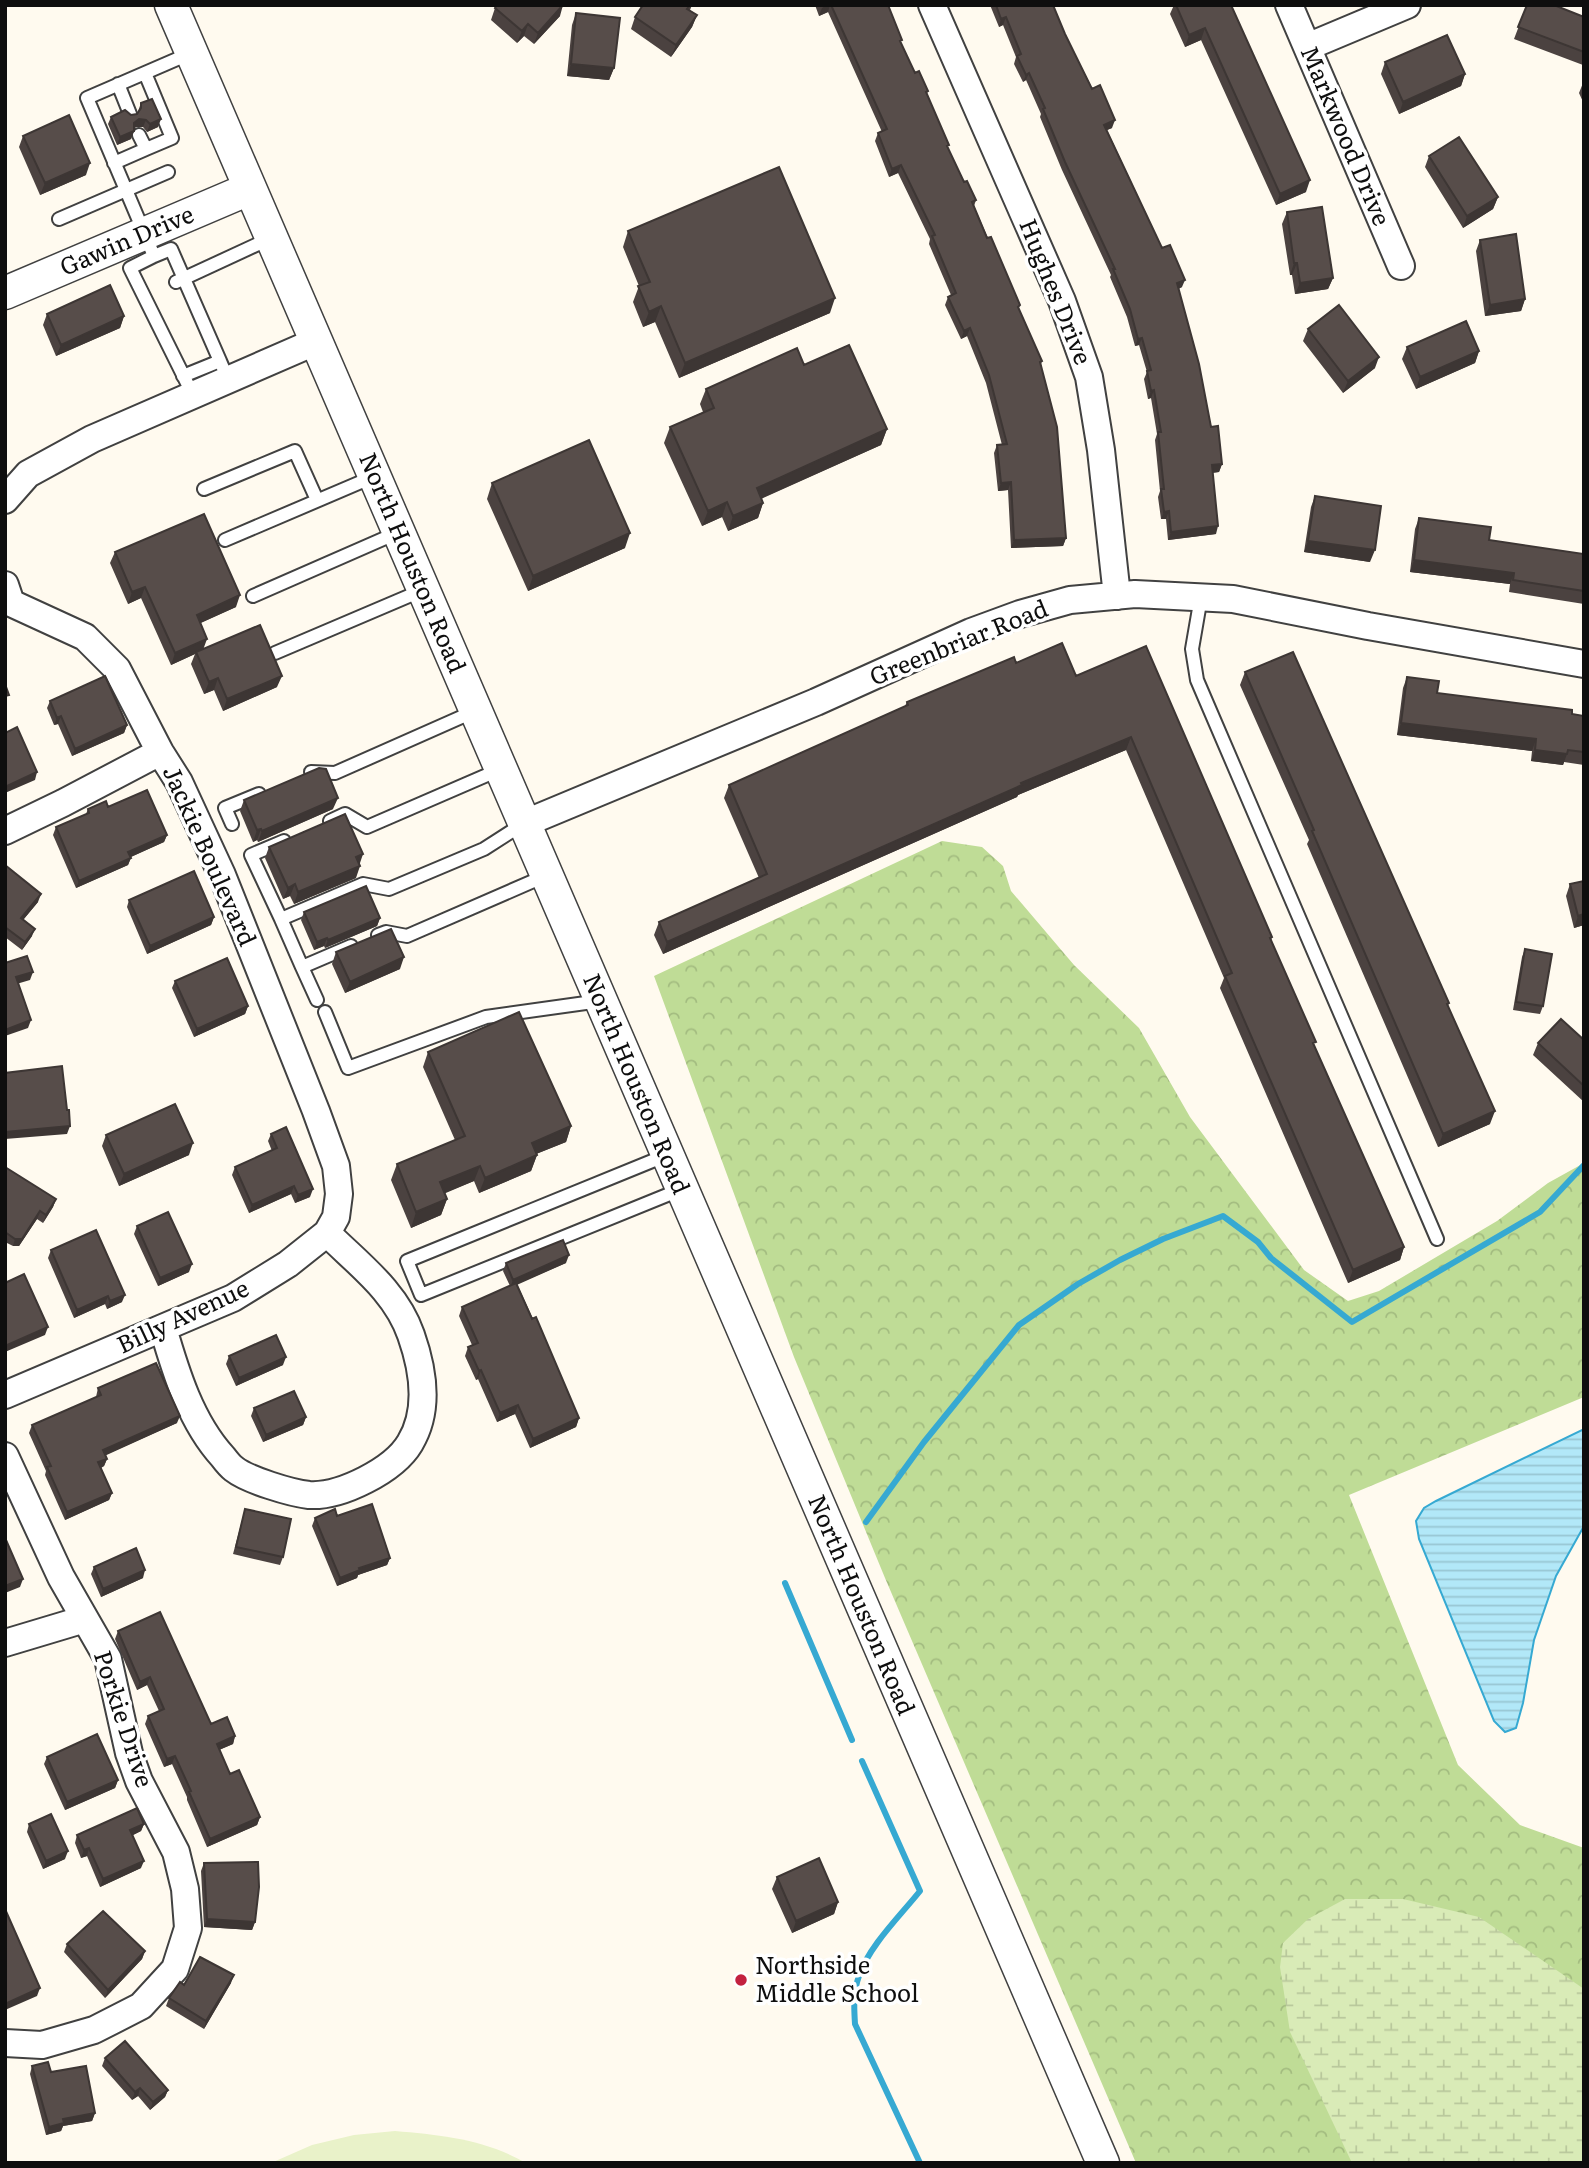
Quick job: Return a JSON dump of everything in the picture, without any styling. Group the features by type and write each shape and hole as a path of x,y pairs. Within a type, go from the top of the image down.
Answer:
{"street":[{"name":"North Houston Road","path":"171,5 1103,2163"},
{"name":"Hughes Drive","path":"932,5 1062,301 1089,377 1101,450 1117,596"},
{"name":"Markwood Drive","path":"1289,5 1401,266"},
{"path":"1307,47 1407,5"},
{"name":"Gawin Drive","path":"5,293 149,245 249,189"},
{"path":"5,500 28,474 188,386 224,371 317,341"},
{"name":"Greenbriar Road","path":"523,824 816,702 971,632 1070,600 1135,594 1233,599 1584,664"},
{"name":"Jackie Boulevard","path":"7,598 85,636 117,669 160,752 179,782 222,875 337,1166 339,1194 336,1216 327,1233"},
{"path":"5,831 160,752"},
{"path":"163,1328 172,1362 193,1413 212,1445 234,1469 271,1485 309,1495 331,1493 360,1482 390,1465 410,1443 421,1416 424,1386 411,1333 395,1303 369,1271 327,1233"},
{"name":"Billy Avenue","path":"5,1395 233,1298 288,1264 327,1233"},
{"name":"Porkie Drive","path":"5,1456 61,1577 108,1659 129,1753 139,1781 176,1852 185,1889 188,1928 175,1969 142,2006 94,2030 42,2045 5,2043"},
{"path":"5,1643 85,1619"}],"lane":[{"path":"149,245 87,98 191,52"},
{"path":"114,163 172,138 145,73"},
{"path":"118,84 131,114"},
{"path":"139,135 146,149"},
{"path":"59,219 167,172"},
{"path":"180,280 271,238"},
{"path":"149,245 171,249 180,280 203,334 224,371"},
{"path":"149,245 130,268 162,319 188,386"},
{"path":"204,489 295,451 317,500"},
{"path":"225,540 375,476"},
{"path":"253,596 399,532"},
{"path":"275,653 423,590"},
{"path":"1201,597 1192,649 1198,680 1437,1239"},
{"path":"300,776 313,771 335,773 475,711"},
{"path":"322,824 345,814 367,827 501,769"},
{"path":"232,824 225,808 275,787"},
{"path":"281,919 363,884 389,889 484,849 523,824"},
{"path":"298,835 251,855 317,1000"},
{"path":"302,967 386,932 407,936 546,876"},
{"path":"325,1012 348,1069 486,1017 600,1001"},
{"path":"667,1155 407,1261 421,1295 682,1189"}],"green space":[{"path":"942,841 982,847 1003,866 1011,891 1074,965 1139,1028 1190,1117 1304,1270 1348,1301 1379,1291 1497,1221 1548,1183 1584,1163 1584,1397 1349,1495 1458,1765 1520,1825 1584,1848 1584,2163 1136,2163 885,1578 794,1357 654,976"},
{"path":"1345,1899 1403,1899 1479,1917 1584,1989 1584,2163 1352,2163 1290,2032 1280,1967 1283,1943 1308,1919"},
{"path":"395,2131 478,2143 526,2163 271,2163 312,2145 354,2135"}],"water":[{"path":"1584,1429 1584,1526 1556,1576 1534,1640 1516,1728 1505,1732 1494,1721 1419,1539 1416,1521 1424,1508 1436,1501"}],"building":[{"path":"497,5 563,5 538,33 528,24 522,31 495,8"},
{"path":"643,5 690,5 687,9 697,15 676,45 635,17"},
{"path":"831,5 888,5 902,40 900,41 915,73 919,71 928,91 926,92 949,145 947,146 976,200 972,202 987,238 991,237 1042,361 1040,362 1057,427 1066,538 1014,540 1011,482 1001,483 997,445 1007,444 989,375 970,328 964,331 948,297 956,293 932,236 935,235 901,165 892,169 878,133 887,129"},
{"path":"996,5 1053,5 1092,89 1100,85 1115,120 1104,125 1162,248 1170,245 1185,280 1177,283 1199,364 1211,427 1218,426 1222,464 1212,465 1218,526 1171,532 1169,511 1164,512 1161,489 1164,489 1158,432 1161,432 1154,390 1151,391 1147,371 1151,370 1142,338 1138,339 1115,269 1065,162 1043,109 1045,108 1029,73 1026,75 1017,56 1021,54 1006,17 1001,19"},
{"path":"1176,5 1231,5 1310,180 1280,194 1205,28 1189,35"},
{"path":"1527,5 1554,5 1584,17 1584,52 1518,27"},
{"path":"576,13 620,18 614,68 571,64"},
{"path":"1447,35 1465,74 1403,102 1385,62"},
{"path":"152,99 161,119 150,124 139,119 134,123 134,131 120,137 111,117 125,110 131,115 137,114 141,103"},
{"path":"69,115 90,163 45,183 23,136"},
{"path":"1459,137 1498,197 1467,216 1429,156"},
{"path":"779,167 835,298 685,363 661,306 649,312 638,286 650,282 628,231"},
{"path":"1322,207 1333,278 1300,283 1297,263 1294,263 1287,212"},
{"path":"1516,234 1525,299 1490,305 1480,240"},
{"path":"110,285 124,316 61,345 47,314"},
{"path":"1339,305 1379,357 1348,381 1308,329"},
{"path":"1466,321 1479,351 1420,377 1407,347"},
{"path":"849,345 887,429 757,488 763,503 733,516 727,502 708,511 670,427 714,408 706,389 797,348 804,365"},
{"path":"589,440 630,533 533,576 492,483"},
{"path":"1315,496 1381,506 1375,550 1308,541"},
{"path":"204,514 240,595 197,615 207,639 175,653 145,587 132,592 115,552"},
{"path":"1419,518 1491,527 1489,540 1584,554 1584,591 1513,580 1514,573 1414,560"},
{"path":"260,625 282,676 227,699 218,678 209,682 196,652"},
{"path":"1062,643 1076,676 1146,646 1272,937 1270,938 1316,1042 1313,1043 1404,1247 1353,1270 1225,976 1232,973 1131,737 1021,783 1022,785 667,942 659,922 767,874 729,785 908,705 907,702 1014,657 1016,663"},
{"path":"1293,652 1495,1111 1443,1134 1245,672"},
{"path":"105,676 127,725 75,749 61,716 57,718 50,701"},
{"path":"1407,677 1439,681 1437,693 1572,710 1572,714 1584,716 1584,752 1568,750 1567,754 1535,750 1536,739 1401,723"},
{"path":"17,727 37,772 5,787 5,733"},
{"path":"319,768 326,769 338,798 262,831 257,830 244,800"},
{"path":"147,790 167,835 128,852 131,858 79,881 56,827 89,813 88,809 106,801 108,807"},
{"path":"345,814 363,854 356,857 360,866 298,892 295,884 288,888 269,847"},
{"path":"5,865 41,894 21,918 35,929 25,942 5,927"},
{"path":"194,871 214,917 150,946 129,900"},
{"path":"1584,881 1584,914 1578,916 1570,884"},
{"path":"366,886 380,918 317,942 304,912"},
{"path":"391,929 404,957 350,982 336,952"},
{"path":"1525,949 1552,954 1543,1006 1516,1002"},
{"path":"27,956 33,972 16,977 31,1020 5,1030 5,963"},
{"path":"227,958 248,1006 197,1029 175,981"},
{"path":"519,1012 571,1126 532,1143 537,1155 485,1178 480,1166 440,1182 447,1199 416,1212 397,1164 465,1136 428,1052"},
{"path":"1561,1019 1584,1040 1584,1086 1538,1043"},
{"path":"62,1066 70,1126 5,1132 5,1073"},
{"path":"175,1104 193,1143 124,1174 106,1135"},
{"path":"286,1127 313,1189 298,1195 294,1186 252,1205 235,1167 277,1148 271,1134"},
{"path":"5,1167 56,1199 46,1215 40,1211 22,1239 15,1239 5,1232"},
{"path":"168,1212 192,1264 160,1278 137,1226"},
{"path":"96,1230 125,1295 110,1301 108,1296 77,1310 51,1250"},
{"path":"563,1240 569,1255 513,1280 506,1263"},
{"path":"24,1274 48,1327 5,1346 5,1283"},
{"path":"516,1283 532,1319 536,1317 579,1418 533,1439 518,1405 500,1413 468,1347 478,1343 462,1307"},
{"path":"276,1335 286,1357 239,1378 229,1356"},
{"path":"156,1363 180,1416 103,1450 107,1459 98,1462 112,1493 67,1512 47,1467 51,1466 32,1425 101,1395 98,1388"},
{"path":"294,1391 306,1417 266,1435 254,1408"},
{"path":"372,1504 390,1558 359,1568 360,1570 340,1578 315,1518 335,1509 337,1516"},
{"path":"245,1509 291,1519 283,1557 236,1547"},
{"path":"5,1540 23,1579 5,1586"},
{"path":"136,1548 145,1570 103,1589 94,1567"},
{"path":"160,1612 211,1724 227,1717 235,1736 217,1744 230,1774 239,1770 260,1817 210,1839 175,1756 167,1759 148,1716 164,1709 150,1677 140,1682 118,1631"},
{"path":"97,1734 118,1780 67,1802 47,1757"},
{"path":"137,1808 144,1824 130,1830 144,1861 103,1879 89,1848 84,1850 77,1835"},
{"path":"51,1814 68,1851 46,1861 29,1824"},
{"path":"819,1858 838,1902 796,1921 777,1877"},
{"path":"258,1862 259,1887 255,1922 207,1919 204,1863"},
{"path":"5,1909 40,1988 5,2004"},
{"path":"103,1911 145,1951 108,1990 67,1944"},
{"path":"200,1957 234,1975 206,2021 169,1998 180,1982 184,1985"},
{"path":"125,2041 168,2090 153,2102 140,2088 135,2092 105,2058"},
{"path":"48,2062 51,2072 86,2066 95,2113 63,2119 64,2123 49,2127 32,2066"}],"waterway":[{"path":"866,1522 924,1442 1019,1325 1078,1284 1120,1260 1163,1239 1223,1216 1258,1242 1271,1258 1352,1322 1540,1212 1584,1165"},
{"path":"785,1583 852,1740"},
{"path":"862,1761 920,1891 877,1943 864,1965 856,1988 855,2024 920,2163"}],"place":[{"name":"Northside Middle School","path":"741,1980"}]}
